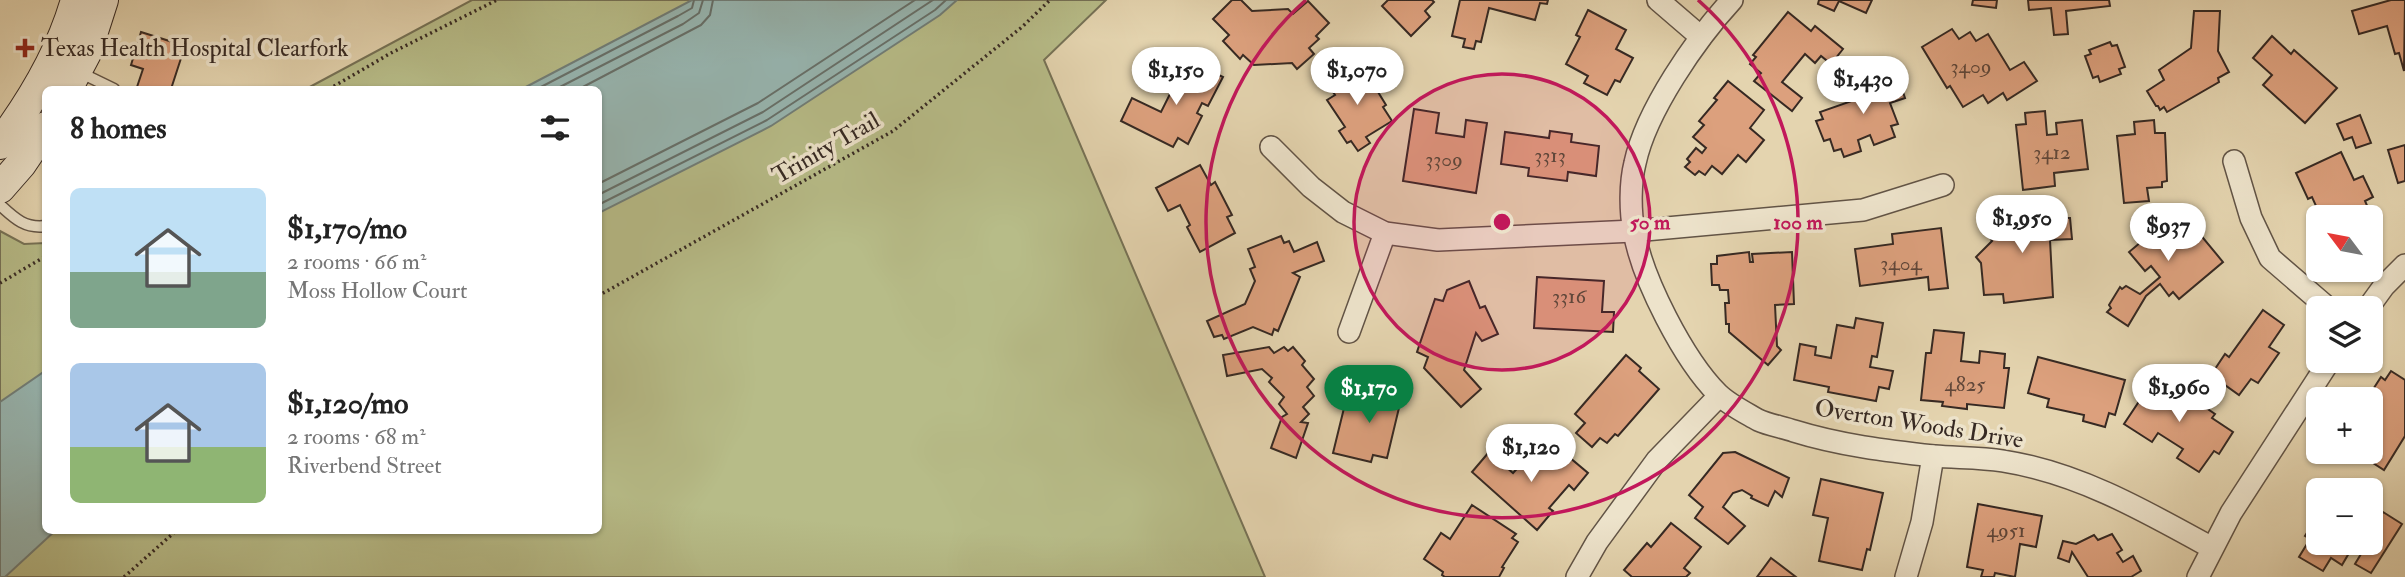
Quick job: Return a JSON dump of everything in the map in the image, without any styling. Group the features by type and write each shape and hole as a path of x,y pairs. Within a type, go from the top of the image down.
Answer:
{"street":[{"path":"0,144 28,107 67,32 76,0"},
{"path":"72,80 86,53 103,0"},
{"path":"1658,0 1701,37"},
{"name":"Overton Woods Drive","path":"1731,0 1701,37 1647,127 1635,162 1632,188 1634,231 1664,315 1684,349 1719,396 1760,421 1826,441 1933,456 2002,461 2070,476 2131,503 2212,548"},
{"path":"0,188 21,164 42,133"},
{"path":"1271,147 1311,187 1343,212 1385,233 1438,240 1634,231 1863,209 1943,185"},
{"path":"2234,161 2250,218 2270,258 2314,296"},
{"path":"1349,332 1385,233"},
{"path":"2377,296 2405,265"},
{"path":"2198,577 2212,548 2279,437 2321,373"},
{"path":"1577,577 1597,542 1657,460 1719,396"},
{"path":"1906,577 1922,522 1933,456"}],"lane":[{"path":"72,80 100,86"},
{"path":"0,205 23,224 42,226"}],"path":[{"path":"334,86 391,52 497,0"},
{"name":"Trinity Trail","path":"602,294 893,131 1022,27 1050,0"},
{"path":"0,283 42,258"},
{"path":"124,577 172,534"}],"green space":[{"path":"472,0 1106,0 1044,60 1265,577 0,577 0,231 24,244 42,243 42,534 602,534 602,86 312,86"}],"water":[{"path":"692,0 957,0 940,15 771,126 602,211 602,86 528,86"},
{"path":"42,373 42,534 52,534 5,577 0,577 0,402"}],"building":[{"path":"1232,0 1241,0 1252,11 1288,9 1293,14 1308,1 1329,23 1316,36 1319,39 1309,48 1314,54 1297,69 1292,63 1254,65 1243,55 1240,59 1223,41 1229,35 1213,19"},
{"path":"1388,0 1434,2 1425,11 1430,17 1411,36 1382,6"},
{"path":"1460,0 1548,0 1547,4 1540,3 1535,20 1489,8 1481,42 1476,41 1474,49 1463,47 1465,39 1452,36"},
{"path":"1819,0 1872,0 1866,13 1839,1 1834,11 1818,4"},
{"path":"1973,0 1997,0 1996,8 1972,5"},
{"path":"2028,0 2109,0 2110,6 2066,11 2068,34 2054,35 2051,8 2029,10"},
{"path":"2391,0 2405,0 2404,71 2399,53 2395,54 2387,26 2359,34 2352,11"},
{"path":"1588,10 1626,30 1616,49 1633,58 1620,82 1615,80 1607,95 1584,83 1588,76 1566,64 1580,37 1576,35"},
{"path":"2194,11 2220,11 2218,51 2229,72 2218,78 2219,82 2167,112 2164,107 2160,110 2147,91 2164,80 2159,70 2191,48"},
{"path":"1788,12 1811,31 1815,26 1843,49 1831,64 1821,56 1815,63 1805,54 1782,82 1802,98 1792,111 1754,81 1761,73 1750,64 1756,57 1753,55"},
{"path":"1952,29 1959,39 1970,32 1976,41 1988,34 2010,70 2024,62 2037,81 2007,100 2003,93 1988,103 1983,95 1963,107 1950,86 1947,88 1922,47"},
{"path":"141,32 185,46 172,86 137,86 143,69 131,65"},
{"path":"2272,36 2291,54 2294,50 2337,88 2305,123 2263,85 2272,75 2253,58"},
{"path":"2110,42 2112,46 2117,45 2125,67 2119,69 2121,74 2100,82 2098,76 2093,78 2085,56 2091,54 2089,50"},
{"path":"1187,60 1223,77 1208,106 1202,103 1197,113 1202,116 1188,144 1178,138 1173,147 1121,121 1132,98 1161,112"},
{"path":"1346,65 1359,86 1370,79 1386,105 1383,107 1392,121 1366,137 1370,143 1358,151 1351,141 1347,143 1339,131 1345,127 1327,100 1335,95 1324,79"},
{"path":"1896,71 1905,98 1890,103 1898,124 1891,126 1895,137 1874,145 1870,135 1858,140 1861,151 1844,157 1841,149 1834,151 1830,139 1824,141 1816,121 1823,119 1820,112 1869,95 1864,83"},
{"path":"1728,81 1764,110 1750,128 1764,140 1746,162 1738,155 1722,174 1712,166 1705,175 1699,171 1695,175 1685,167 1690,162 1687,159 1696,148 1702,153 1706,148 1693,137 1704,125 1699,121 1717,100 1714,98"},
{"path":"1414,109 1439,113 1436,133 1464,137 1466,120 1487,123 1476,193 1403,181"},
{"path":"2045,111 2047,135 2057,134 2056,123 2082,120 2088,169 2054,173 2055,186 2023,190 2016,125 2026,124 2025,113"},
{"path":"2360,115 2371,143 2356,148 2352,137 2344,140 2337,124"},
{"path":"2154,120 2155,133 2165,133 2167,181 2162,182 2162,187 2147,188 2149,201 2124,203 2117,136 2135,134 2134,122"},
{"path":"1550,131 1572,134 1571,142 1599,146 1596,176 1568,172 1567,181 1528,176 1529,168 1501,164 1505,132 1549,138"},
{"path":"2405,145 2405,181 2398,183 2388,150"},
{"path":"2341,152 2354,180 2363,176 2373,197 2365,201 2367,205 2316,205 2312,197 2308,199 2296,173"},
{"path":"1200,165 1211,185 1215,182 1232,215 1227,217 1235,233 1200,252 1187,227 1190,225 1180,205 1168,211 1156,188"},
{"path":"2011,203 2026,217 2033,208 2040,216 2042,213 2057,218 2070,218 2072,239 2050,240 2053,297 2004,303 2003,294 1984,295 1981,263 1976,257 1992,241 1988,235 1997,226 1993,221"},
{"path":"2179,209 2223,262 2179,299 2173,292 2169,296 2160,284 2146,296 2128,326 2107,312 2120,287 2122,289 2126,286 2140,294 2160,277 2151,266 2145,271 2129,252 2154,231 2149,225 2165,212 2169,217"},
{"path":"1941,228 1948,288 1929,290 1928,277 1860,286 1855,249 1893,244 1892,234"},
{"path":"1281,236 1284,243 1289,241 1294,252 1317,242 1324,261 1293,273 1300,277 1278,331 1274,329 1272,335 1253,327 1224,339 1222,335 1214,337 1207,321 1245,304 1255,281 1250,269 1255,267 1248,249"},
{"path":"1749,252 1750,262 1753,262 1752,254 1792,252 1794,304 1775,305 1777,346 1781,350 1768,365 1729,332 1725,303 1729,303 1728,290 1720,290 1719,285 1712,285 1711,264 1717,264 1717,256"},
{"path":"1537,277 1604,281 1602,312 1614,312 1613,332 1534,328"},
{"path":"1469,281 1480,308 1485,306 1498,334 1482,341 1476,333 1464,370 1481,389 1461,407 1424,368 1428,357 1417,352 1435,299 1443,301 1447,290"},
{"path":"2263,310 2284,325 2269,347 2279,353 2258,383 2251,379 2239,395 2211,375 2225,354 2229,357"},
{"path":"1856,318 1883,323 1877,357 1872,356 1870,367 1893,371 1889,389 1879,387 1876,401 1828,392 1829,387 1794,380 1800,344 1816,347 1815,355 1831,358 1837,325 1854,328"},
{"path":"1934,330 1964,333 1961,361 1979,363 1980,351 2005,354 2004,368 2009,368 2004,408 1967,404 1967,409 1942,406 1943,402 1921,400 1926,353 1931,353"},
{"path":"1269,347 1274,353 1284,347 1288,351 1293,347 1305,361 1302,365 1314,379 1307,387 1314,396 1303,407 1309,414 1301,422 1308,423 1296,458 1271,448 1282,417 1287,414 1279,404 1284,397 1269,382 1272,378 1262,369 1227,376 1223,355"},
{"path":"1626,355 1659,389 1618,436 1615,434 1607,443 1600,438 1592,447 1576,433 1585,423 1575,414"},
{"path":"2038,357 2125,380 2115,415 2109,413 2105,427 2083,421 2084,415 2047,407 2049,399 2028,393"},
{"path":"2391,371 2405,380 2405,436 2384,470 2375,464 2383,464 2383,387 2375,387 2381,377 2385,380"},
{"path":"2154,379 2175,393 2178,389 2215,414 2212,418 2233,432 2219,454 2214,451 2199,472 2177,458 2183,449 2158,433 2152,442 2124,424"},
{"path":"1368,383 1403,391 1387,458 1373,455 1371,462 1333,453 1345,404 1361,408"},
{"path":"1533,451 1551,467 1563,452 1588,473 1574,490 1569,485 1549,508 1553,511 1537,530 1472,472 1489,452 1513,473"},
{"path":"1735,452 1789,478 1782,497 1775,491 1768,506 1742,490 1733,493 1723,507 1745,526 1728,544 1695,518 1703,507 1689,495 1723,453"},
{"path":"1821,479 1883,493 1870,550 1867,549 1862,570 1819,561 1828,518 1813,515"},
{"path":"1978,504 2042,516 2036,547 2020,544 2015,577 1995,573 1994,577 1981,577 1983,570 1967,567"},
{"path":"1472,505 1516,534 1512,538 1518,542 1502,567 1504,568 1499,577 1445,577 1443,572 1424,559 1441,533 1450,539"},
{"path":"2383,512 2402,524 2383,554"},
{"path":"1671,523 1701,547 1684,568 1690,573 1686,577 1632,577 1624,570 1647,543 1651,547"},
{"path":"2112,534 2122,550 2117,553 2123,562 2133,556 2141,571 2131,577 2088,577 2072,552 2069,562 2058,558 2063,541 2076,544 2094,535 2098,540"},
{"path":"2306,546 2306,555 2348,555 2342,565 2331,558 2323,571 2299,557"},
{"path":"2360,555 2382,555 2371,573 2355,564"},
{"path":"1771,558 1796,577 1757,577"}],"place":[{"name":"Texas Health Hospital Clearfork","path":"25,48"}]}
